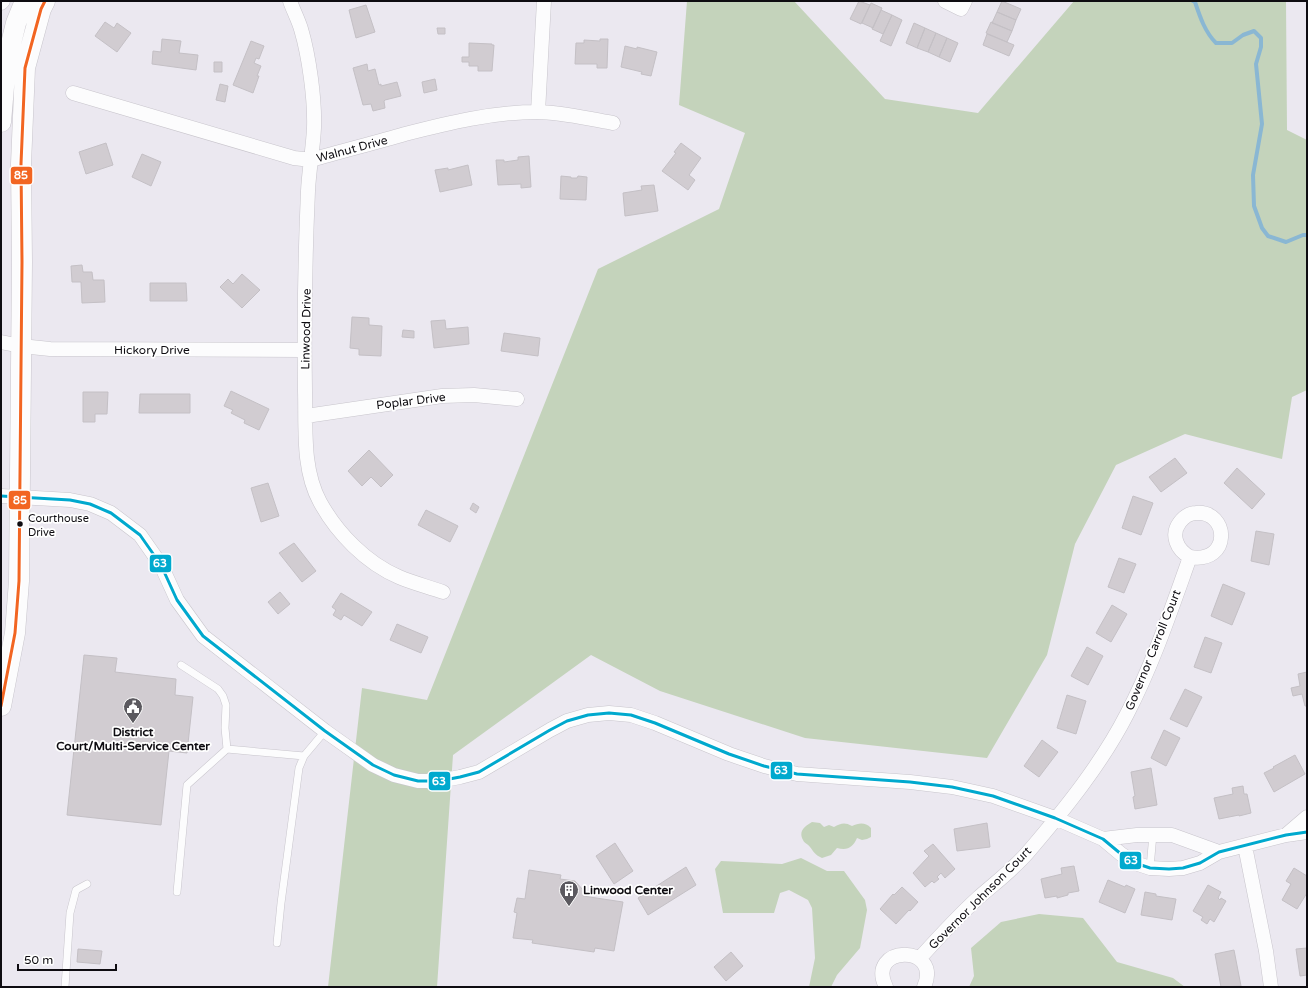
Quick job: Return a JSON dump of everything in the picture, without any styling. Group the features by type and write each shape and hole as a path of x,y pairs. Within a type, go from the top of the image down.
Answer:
{"main road":[{"path":"1,706 15,632 19,582 10,497 21,346 21,164 16,66 16,23 25,1"},
{"path":"1,122 16,66 45,1"}],"street":[{"name":"Linwood Drive","path":"290,1 304,44 313,102 314,128 308,190 304,350 306,454 312,481 320,502 333,522 350,542 371,561 400,578 443,592"},
{"path":"538,112 544,1"},
{"path":"944,1 961,9 965,1"},
{"name":"Walnut Drive","path":"73,93 294,158 311,160 445,124 476,118 538,112 613,123"},
{"name":"Hickory Drive","path":"1,342 50,349 304,350"},
{"name":"Poplar Drive","path":"306,416 442,396 474,396 517,399"},
{"path":"10,497 70,500 90,504 111,513 127,524 140,535 150,548 161,565 177,600 203,636 325,731 374,765 394,775 418,781 439,781 460,778 479,772 567,721 588,715 609,713 631,715 655,723 729,754 764,766 797,774 910,782 952,787 993,796 1055,818 1104,839 1121,854 1135,863 1150,868 1183,868 1200,863 1219,852 1286,835 1307,832"},
{"name":"Governor Carroll Court","path":"1055,818 1090,774 1110,744 1127,714 1145,678 1190,557"},
{"path":"1286,835 1307,817"},
{"name":"Governor Johnson Court","path":"919,959 961,914 1028,852 1055,818"},
{"path":"1104,839 1153,834 1178,837 1219,852"},
{"path":"1245,846 1266,951 1271,987"},
{"name":"Governor Johnson Court","path":"886,987 883,979 885,966 889,960 896,955 903,954 912,955 924,964 927,971 927,978 924,987"}],"lane":[{"path":"181,665 218,689 223,696 226,705 225,728 227,749"},
{"path":"277,943 280,903 299,768 304,756 325,731"},
{"path":"178,892 187,785 227,749 304,756"},
{"path":"1150,868 1153,834"},
{"path":"65,987 70,913 76,890 87,884"}],"green space":[{"path":"687,1 794,1 885,99 978,113 1074,1 1286,1 1287,130 1307,140 1307,390 1292,397 1282,459 1185,434 1116,465 1075,544 1047,655 987,758 805,738 660,691 591,655 453,755 437,987 328,987 362,688 427,700 598,269 719,209 745,133 679,105"},
{"path":"812,822 820,823 824,827 829,825 834,827 843,824 852,826 864,824 871,828 871,837 862,840 857,838 850,848 837,848 831,855 822,858 818,856 804,841 801,834 803,829"},
{"path":"801,858 827,871 844,871 865,900 867,910 860,948 837,975 831,987 809,987 815,958 812,908 808,900 789,890 780,893 774,913 723,913 715,869 721,861 782,864"},
{"path":"1039,914 1083,918 1117,962 1173,978 1185,987 969,987 974,976 971,948 1001,922"}],"building":[{"path":"859,1 870,5 861,24 850,19"},
{"path":"1002,1 1021,9 1016,20 997,12"},
{"path":"871,3 882,8 873,28 862,23"},
{"path":"366,5 375,32 356,38 349,10"},
{"path":"881,10 892,15 883,34 872,29"},
{"path":"997,12 1016,20 1012,31 992,23"},
{"path":"892,15 902,20 891,46 880,41"},
{"path":"105,22 114,28 117,23 131,33 117,52 95,36"},
{"path":"991,22 1012,31 1007,42 986,33"},
{"path":"914,23 925,28 917,48 906,43"},
{"path":"437,28 445,28 445,34 438,34"},
{"path":"925,28 936,33 928,52 917,48"},
{"path":"936,33 947,38 939,57 928,52"},
{"path":"987,34 1014,45 1009,56 983,45"},
{"path":"947,38 958,43 950,62 939,57"},
{"path":"162,39 181,41 179,53 198,55 196,70 152,64 153,51 161,52"},
{"path":"600,39 608,39 607,68 597,68 597,64 575,64 576,43 584,43 584,40 600,41"},
{"path":"251,41 264,46 259,59 256,58 254,63 261,66 253,93 233,85"},
{"path":"469,43 494,45 492,71 478,71 478,66 469,66 469,62 462,62 462,57 469,57"},
{"path":"625,46 637,49 637,47 657,52 651,76 641,74 642,72 621,67"},
{"path":"214,62 222,62 222,72 214,72"},
{"path":"367,64 368,71 375,69 379,85 381,84 381,86 397,82 401,96 385,100 385,108 373,111 371,104 363,105 353,68"},
{"path":"435,79 437,90 424,93 422,82"},
{"path":"220,84 228,86 225,102 216,100"},
{"path":"106,143 113,165 86,174 79,152"},
{"path":"681,143 701,158 689,175 695,180 688,190 662,171 676,153 674,152"},
{"path":"142,154 161,162 151,186 132,177"},
{"path":"529,156 531,187 521,188 521,184 498,185 496,160 504,160 504,162 518,160 518,157"},
{"path":"468,165 472,185 440,192 435,170 448,168 448,170"},
{"path":"561,176 571,178 577,178 578,176 587,177 586,200 560,199"},
{"path":"654,185 658,211 625,216 623,193 642,190 641,186"},
{"path":"82,265 83,272 92,272 93,280 104,280 105,302 82,303 81,282 72,282 71,266"},
{"path":"242,274 260,290 242,308 220,287 228,279 233,284"},
{"path":"150,283 186,283 187,301 150,301"},
{"path":"352,317 369,318 369,325 382,326 381,356 359,355 359,349 350,348"},
{"path":"445,320 446,329 468,327 469,344 434,348 431,321"},
{"path":"403,330 414,331 414,338 402,337"},
{"path":"504,333 540,338 538,356 501,351"},
{"path":"231,391 269,409 259,430 244,423 245,420 231,413 233,410 224,406"},
{"path":"83,392 108,392 107,414 95,414 95,422 83,422"},
{"path":"140,394 190,394 190,413 139,413"},
{"path":"369,450 393,475 381,487 371,477 362,486 348,471"},
{"path":"1175,458 1187,473 1161,492 1149,477"},
{"path":"1237,468 1265,494 1252,509 1224,483"},
{"path":"268,483 279,516 261,522 251,488"},
{"path":"1133,496 1153,503 1141,535 1122,528"},
{"path":"473,503 479,507 476,513 470,509"},
{"path":"426,510 458,526 450,542 418,525"},
{"path":"1256,531 1274,534 1269,565 1251,561"},
{"path":"294,543 316,571 302,582 279,553"},
{"path":"1119,558 1136,564 1124,593 1108,587"},
{"path":"1223,584 1245,593 1232,625 1211,616"},
{"path":"280,592 290,604 278,614 268,602"},
{"path":"341,593 372,612 362,626 344,615 341,620 333,615 336,610 332,607"},
{"path":"1112,605 1127,614 1111,642 1096,633"},
{"path":"397,624 428,637 421,653 390,640"},
{"path":"1205,637 1222,643 1211,673 1194,667"},
{"path":"1087,647 1103,656 1088,685 1071,676"},
{"name":"District Court/Multi-Service Center","path":"84,655 117,658 115,672 176,679 175,695 193,697 187,753 169,751 161,825 67,815"},
{"path":"1307,672 1307,706 1305,706 1302,694 1293,696 1291,688 1300,686 1298,674"},
{"path":"1185,689 1202,697 1187,727 1170,719"},
{"path":"1067,695 1086,701 1076,734 1057,728"},
{"path":"1164,730 1180,738 1166,766 1151,758"},
{"path":"1042,740 1058,752 1039,777 1024,766"},
{"path":"1295,755 1305,774 1274,792 1264,773"},
{"path":"1151,768 1157,805 1135,809 1133,797 1135,796 1131,772"},
{"path":"1243,786 1244,794 1247,794 1251,813 1219,819 1214,798 1233,794 1232,788"},
{"path":"987,823 990,847 957,851 954,829"},
{"path":"615,843 633,871 614,884 596,856"},
{"path":"933,844 955,869 945,878 941,873 937,877 939,879 934,883 932,881 925,887 913,873 929,856 924,851"},
{"path":"1074,866 1079,891 1068,893 1068,895 1057,898 1057,896 1045,898 1041,879 1062,874 1061,868"},
{"path":"686,867 696,885 648,915 638,898"},
{"path":"1294,868 1307,876 1307,893 1297,909 1282,900 1291,884 1286,881"},
{"name":"Linwood Center","path":"529,870 561,875 560,879 575,881 584,891 583,896 623,902 614,951 595,948 594,952 532,943 533,940 513,938 517,913 514,912 517,898 525,899"},
{"path":"1108,880 1125,887 1126,885 1135,889 1125,913 1099,902"},
{"path":"1208,885 1221,892 1218,898 1226,901 1214,922 1210,919 1207,924 1201,920 1203,917 1193,911"},
{"path":"902,887 918,902 896,924 880,909 893,894 894,895"},
{"path":"1145,892 1156,894 1156,896 1176,899 1172,920 1141,915"},
{"path":"1307,948 1307,975 1300,976 1296,949"},
{"path":"78,949 102,951 100,964 77,962"},
{"path":"1234,950 1241,986 1221,987 1215,954"},
{"path":"731,952 743,966 726,981 714,967"}],"waterway":[{"path":"1193,1 1195,2 1206,29 1216,43 1232,43 1243,35 1254,31 1261,38 1261,47 1256,64 1262,124 1253,175 1254,206 1262,228 1268,236 1286,242 1303,235 1307,235"}],"transit line":[{"name":"85","path":"1,706 15,633 19,581 22,262 21,164 25,68 41,9 45,1"},
{"name":"63","path":"1,496 70,500 90,504 111,513 140,535 161,565 177,600 203,636 325,731 373,765 394,775 418,781 439,781 479,772 567,721 588,715 609,713 631,715 655,723 729,754 764,766 797,774 910,782 952,787 993,796 1055,818 1103,839 1135,863 1150,868 1183,868 1200,863 1219,852 1286,835 1307,832"}],"place":[{"name":"Courthouse Drive","path":"20,524"},
{"name":"District Court/Multi-Service Center","path":"133,724"},
{"name":"Linwood Center","path":"569,907"}]}
